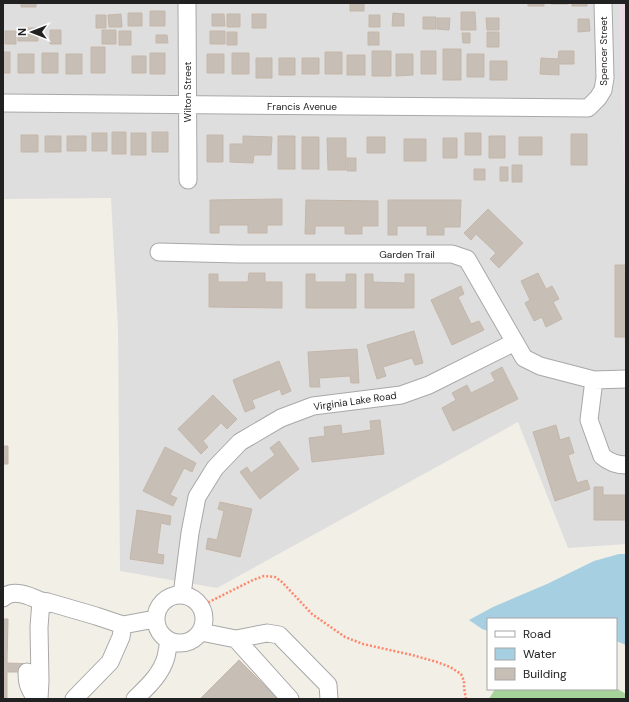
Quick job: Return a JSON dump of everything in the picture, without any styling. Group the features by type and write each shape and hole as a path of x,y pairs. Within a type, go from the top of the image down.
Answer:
{"street":[{"name":"Wilton Street","path":"187,3 188,180"},
{"name":"Spencer Street","path":"598,98 604,90 605,78 603,3"},
{"name":"Francis Avenue","path":"3,103 588,108 598,98"},
{"name":"Garden Trail","path":"159,252 238,254 452,254 467,259 524,358 540,366 594,380 626,379"},
{"name":"Virginia Lake Road","path":"182,595 190,533 197,497 215,468 240,442 281,418 313,406 401,395 429,385 515,342"},
{"path":"594,380 589,420 602,456 606,459 626,465"},
{"path":"3,598 6,595 15,593 28,595 41,601 123,625 155,619"},
{"path":"174,595 189,596 196,600 201,606 204,612 204,626 196,638 190,642 176,644 163,637 159,632 155,619 161,604 167,599 174,595"},
{"path":"38,699 40,681 39,627 41,601"},
{"path":"74,699 110,662 121,637 123,625"},
{"path":"201,632 236,639 267,633 278,635 328,685 329,699"},
{"path":"38,699 32,692 27,682 27,668 30,650 39,639"},
{"path":"236,639 290,699"},
{"path":"135,699 154,680 162,668 169,641"}],"path":[{"path":"201,606 253,580 264,576 275,577 282,582 312,614 345,637 363,644 438,662 461,674 464,681 466,699"}],"shaded area":[{"path":"3,3 620,3 626,193 626,544 568,548 518,422 217,588 120,571 118,328 111,198 3,199"},
{"path":"620,3 626,3 626,193 625,193"}],"green space":[{"path":"617,689 626,694 626,699 489,699 494,690 617,690"}],"water":[{"path":"619,554 626,554 626,645 617,641 617,618 487,618 487,631 469,620 493,607 547,584 594,561"}],"building":[{"path":"21,3 36,3 36,7 21,7"},
{"path":"350,3 364,3 364,11 350,11"},
{"path":"528,3 544,3 544,6 528,6"},
{"path":"568,3 568,4 551,4"},
{"path":"572,3 587,3 587,6 572,6"},
{"path":"150,11 165,11 165,26 150,26"},
{"path":"461,12 475,12 476,30 461,30"},
{"path":"128,13 142,13 142,26 128,26"},
{"path":"393,13 404,14 404,26 392,26"},
{"path":"121,14 122,27 109,27 108,15"},
{"path":"212,14 224,14 225,26 212,26"},
{"path":"227,14 240,14 240,27 227,27"},
{"path":"252,14 266,14 266,28 252,28"},
{"path":"96,15 106,15 106,28 96,28"},
{"path":"369,15 380,15 380,27 369,27"},
{"path":"423,17 436,17 436,29 423,29"},
{"path":"437,18 450,18 449,30 437,29"},
{"path":"486,18 499,18 499,30 487,30"},
{"path":"578,19 589,19 590,31 578,32"},
{"path":"18,28 38,28 38,41 18,41"},
{"path":"50,30 61,30 61,44 50,44"},
{"path":"102,30 116,30 116,44 102,44"},
{"path":"5,31 16,31 16,44 5,44"},
{"path":"119,31 131,31 131,45 119,45"},
{"path":"210,31 225,31 225,44 210,44"},
{"path":"227,32 237,32 237,45 227,45"},
{"path":"368,32 379,32 379,45 368,45"},
{"path":"487,32 499,32 499,47 487,47"},
{"path":"462,33 470,33 470,43 463,43"},
{"path":"156,35 167,35 168,43 156,43"},
{"path":"91,47 105,47 105,73 91,73"},
{"path":"443,49 461,49 461,80 443,80"},
{"path":"372,51 391,51 391,76 372,76"},
{"path":"421,51 436,51 436,74 421,74"},
{"path":"559,51 574,51 574,64 559,64 559,75 540,74 541,58 558,59"},
{"path":"3,52 10,52 10,73 3,73"},
{"path":"325,52 342,52 342,74 325,74"},
{"path":"42,53 58,53 58,73 42,73"},
{"path":"150,53 165,53 165,74 150,74"},
{"path":"232,53 249,53 249,74 232,74"},
{"path":"18,54 34,54 34,73 18,73"},
{"path":"66,54 82,54 82,74 66,74"},
{"path":"207,54 224,54 224,73 207,73"},
{"path":"396,54 413,54 413,75 396,76"},
{"path":"467,54 484,54 484,77 467,77"},
{"path":"347,55 365,55 365,75 347,75"},
{"path":"132,56 146,56 146,73 132,73"},
{"path":"256,58 272,58 272,78 256,78"},
{"path":"279,58 295,58 295,75 279,75"},
{"path":"302,58 319,58 319,74 302,74"},
{"path":"490,61 507,61 507,80 490,80"},
{"path":"112,132 126,132 126,154 112,154"},
{"path":"152,132 168,132 168,152 152,152"},
{"path":"92,133 107,133 107,151 92,151"},
{"path":"131,133 146,133 146,155 131,155"},
{"path":"465,133 481,133 481,155 465,155"},
{"path":"571,134 587,134 587,165 571,165"},
{"path":"21,135 38,135 38,152 21,152"},
{"path":"207,135 223,135 223,162 207,162"},
{"path":"45,136 61,136 61,152 45,152"},
{"path":"67,136 86,136 86,151 67,151"},
{"path":"243,136 272,137 271,155 254,155 253,163 230,162 230,144 243,144"},
{"path":"278,136 295,136 295,169 278,169"},
{"path":"489,136 505,136 505,158 489,158"},
{"path":"302,137 319,137 319,169 302,169"},
{"path":"367,137 385,137 385,153 367,153"},
{"path":"519,137 542,137 542,155 519,155"},
{"path":"327,138 346,138 346,170 328,170"},
{"path":"443,138 457,138 457,158 443,158"},
{"path":"404,139 426,139 426,161 404,161"},
{"path":"347,158 356,158 356,171 347,171"},
{"path":"512,165 522,165 522,182 512,182"},
{"path":"500,167 508,167 508,181 500,181"},
{"path":"474,169 485,169 485,180 474,180"},
{"path":"282,199 282,225 267,225 267,233 248,233 248,225 219,225 219,233 210,233 210,200"},
{"path":"306,200 378,201 378,226 362,226 362,234 345,234 345,226 315,226 315,234 305,234"},
{"path":"388,200 461,200 460,227 444,227 444,235 427,235 427,226 397,226 397,235 388,235"},
{"path":"488,209 523,243 499,268 490,259 496,253 476,234 471,240 464,233"},
{"path":"615,265 626,265 626,337 615,337"},
{"path":"249,273 265,273 265,282 282,282 282,308 209,307 209,274 218,274 218,282 248,282"},
{"path":"538,273 546,289 552,286 559,299 553,302 562,319 546,327 542,317 534,321 525,303 530,300 521,281"},
{"path":"306,274 315,274 315,282 346,282 346,274 356,274 356,308 306,308"},
{"path":"365,274 373,274 373,282 405,283 405,274 414,274 414,308 365,308"},
{"path":"461,286 464,294 458,297 471,324 479,321 484,330 452,345 431,300"},
{"path":"414,331 423,363 415,365 412,358 383,367 386,376 377,379 367,345"},
{"path":"357,349 359,383 351,383 350,376 319,378 320,387 310,387 308,352"},
{"path":"279,361 291,391 282,395 280,389 252,400 255,408 245,412 233,380"},
{"path":"502,367 518,399 453,431 442,408 456,400 452,393 467,385 471,393 495,381 491,373"},
{"path":"213,395 237,419 227,429 221,423 203,441 208,447 201,454 178,429"},
{"path":"380,420 384,454 312,462 309,438 325,436 324,427 341,425 342,434 371,430 370,421"},
{"path":"556,425 560,440 569,437 574,453 568,455 577,483 587,480 590,489 555,501 533,432"},
{"path":"279,441 299,469 260,499 240,472 247,467 251,473 275,455 270,448"},
{"path":"3,446 8,446 8,464 3,464"},
{"path":"165,447 196,463 192,472 184,468 170,495 177,498 173,506 143,491"},
{"path":"594,487 603,487 603,495 626,495 626,520 594,520"},
{"path":"220,502 252,509 240,557 206,549 208,538 217,540 224,511 218,509"},
{"path":"137,510 171,516 170,525 161,523 157,554 164,555 163,564 130,559"},
{"path":"3,619 8,619 7,663 35,664 35,672 7,672 7,699 3,699"},
{"path":"239,660 278,699 200,699"}]}
